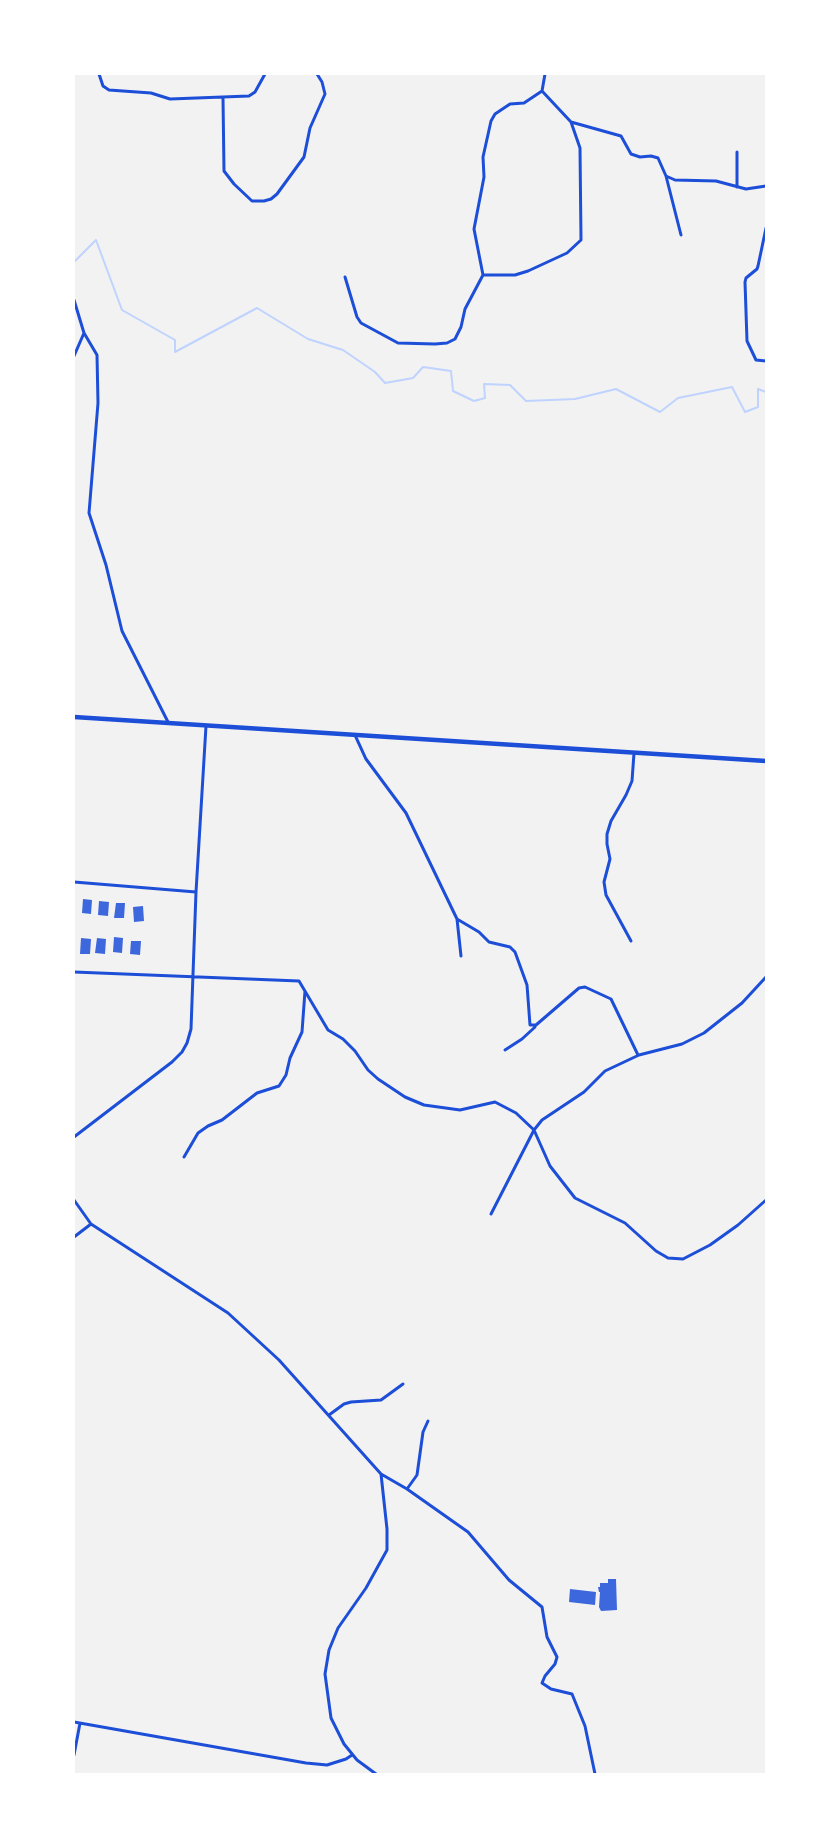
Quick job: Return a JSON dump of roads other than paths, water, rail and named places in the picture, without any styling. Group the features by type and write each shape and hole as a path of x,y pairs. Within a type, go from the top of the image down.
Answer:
{"main road":[{"path":"74,717 766,761"}],"street":[{"path":"99,74 103,86 117,92 151,93 170,99 223,98 252,94 265,74"},
{"path":"223,98 224,171 252,201 264,201 277,194 304,158 310,138 310,128 325,94 317,74"},
{"path":"345,278 361,323 394,342 422,345 447,343 454,339 461,327 465,309 483,275 474,229 484,177 483,157 490,121 495,114 510,104 524,103 542,91 545,74"},
{"path":"483,275 515,275 528,271 567,253 581,240 580,148 570,122 542,91"},
{"path":"570,122 621,136 631,154 658,158 666,176 681,235"},
{"path":"737,152 737,187"},
{"path":"666,176 681,181 716,181 746,189 766,186"},
{"path":"766,228 757,269 745,282 747,340 756,360 766,361"},
{"path":"74,300 84,333 97,355 98,403 88,513 106,565 122,631 169,724"},
{"path":"74,356 84,333"},
{"path":"74,1137 182,1052 191,1029 206,726"},
{"path":"354,734 366,759 406,813 457,919 461,956"},
{"path":"631,941 606,895 604,882 610,859 607,834 611,821 632,781 634,753"},
{"path":"74,882 196,892"},
{"path":"457,919 479,932 489,942 510,947 515,952 527,986 529,1023 536,1026"},
{"path":"74,972 299,981 328,1030 343,1039 373,1074 405,1097 424,1105 460,1110 495,1102 516,1113 534,1130 550,1167 575,1198 625,1223 656,1251 668,1258 683,1259 710,1245 738,1225 766,1200"},
{"path":"491,1214 534,1130 542,1120 584,1092 605,1071 639,1055 696,1038 742,1003 766,978"},
{"path":"505,1050 522,1039 579,988 585,987 611,999 639,1055"},
{"path":"184,1157 198,1133 222,1120 256,1093 279,1086 286,1075 290,1058 302,1032 305,990"},
{"path":"74,1200 91,1224 228,1313 279,1360 381,1474 468,1532 509,1580 542,1607 548,1637 557,1657 542,1683 551,1689 568,1691 572,1694 585,1726 595,1774"},
{"path":"74,1237 91,1224"},
{"path":"329,1415 344,1404 381,1400 403,1384"},
{"path":"406,1489 417,1474 423,1432 428,1421"},
{"path":"376,1774 352,1755 344,1744 331,1718 325,1674 329,1650 338,1628 366,1588 387,1550 381,1474"},
{"path":"74,1722 306,1763 327,1765 352,1755"},
{"path":"74,1755 80,1723"}],"waterway":[{"path":"74,262 96,240 122,310 175,340 175,352 257,308 308,339 343,350 375,372 385,383 413,378 423,367 451,371 453,391 474,401 485,398 484,384 510,385 526,401 575,399 616,389 660,412 678,398 732,387 745,412 758,407 758,389 766,392"}]}
